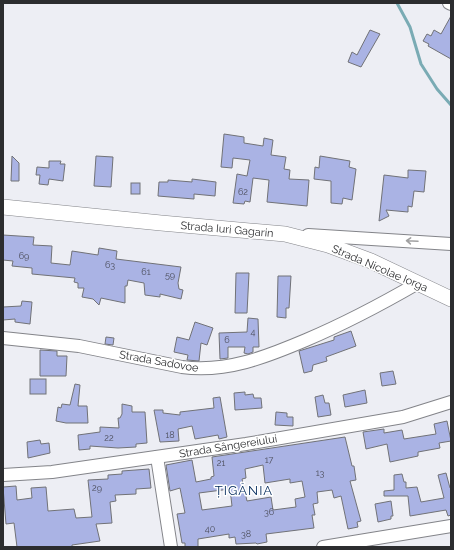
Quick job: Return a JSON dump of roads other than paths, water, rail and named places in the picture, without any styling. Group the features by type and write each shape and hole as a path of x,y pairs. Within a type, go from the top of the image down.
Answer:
{"main road":[{"name":"Strada Iuri Gagarin","path":"3,207 286,234"},
{"name":"Strada Nicolae Iorga","path":"286,234 335,248 371,261 451,299"}],"street":[{"name":"Strada Iuri Gagarin","path":"286,234 451,244"},
{"name":"Strada Sadovoe","path":"3,338 79,346 188,368 221,368 263,357 345,323 374,309 418,283"},
{"name":"Strada Sângereiului","path":"3,475 52,472 378,422 416,414 451,402"},
{"path":"157,457 171,547"},
{"path":"323,547 451,526"}],"waterway":[{"path":"397,3 410,27 421,64 437,89 451,105"}],"district":[{"name":"ȚIGĂNIA","path":"244,490"}]}
